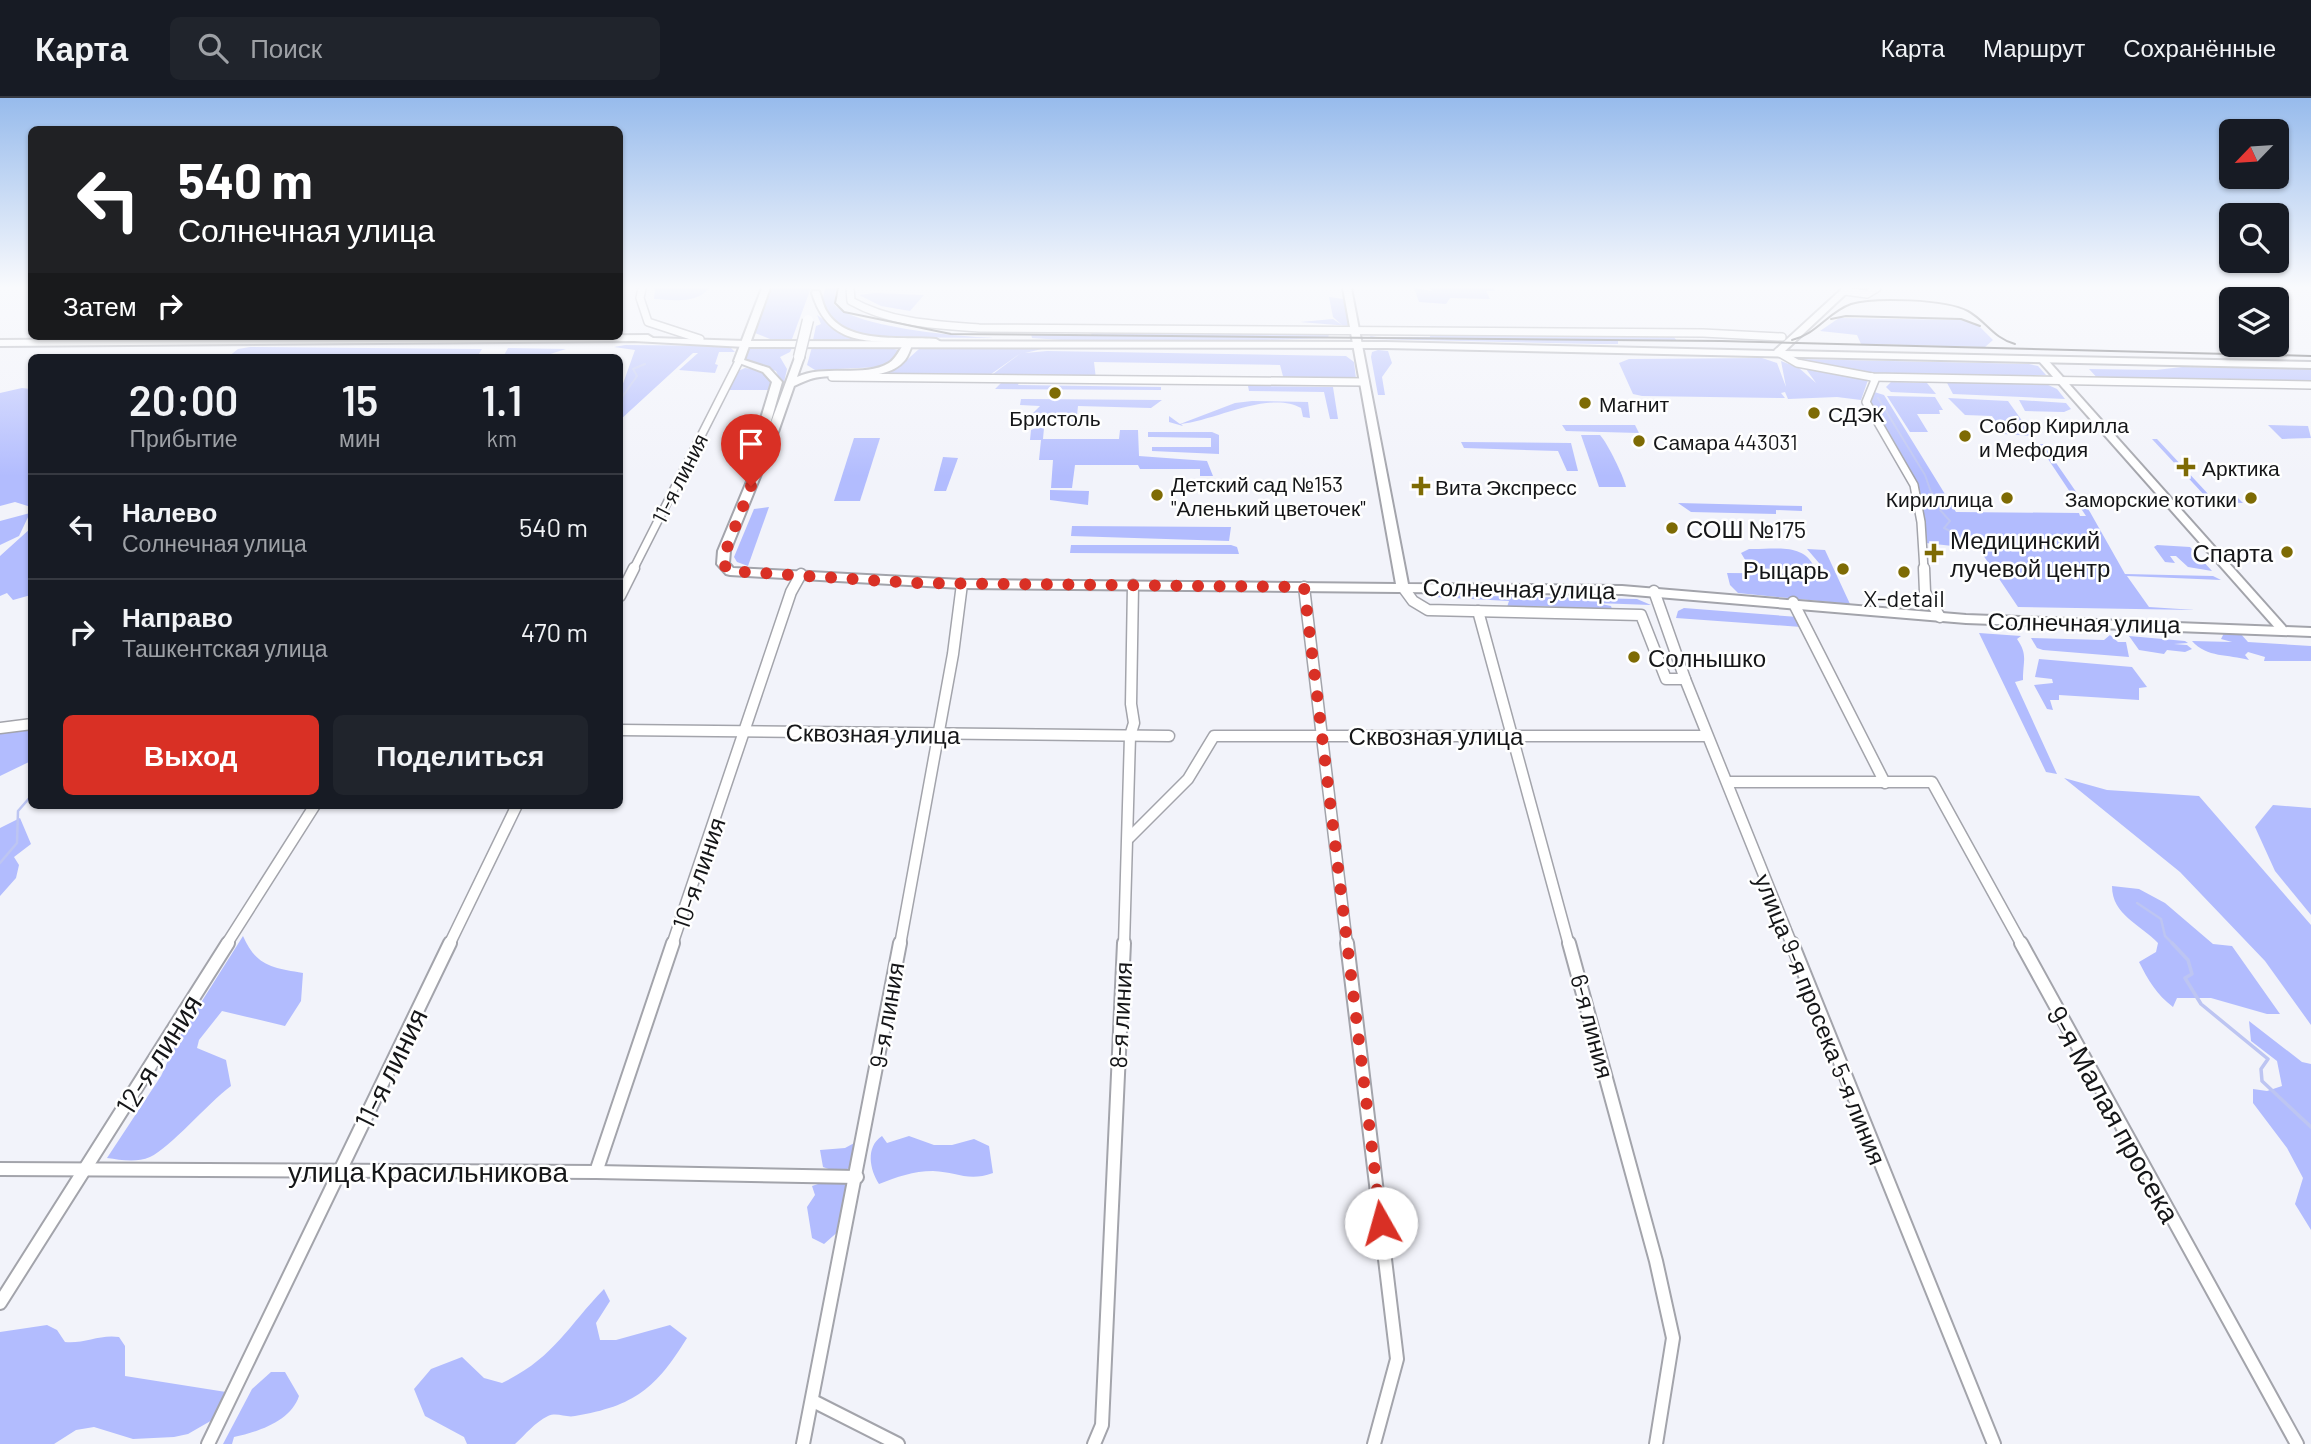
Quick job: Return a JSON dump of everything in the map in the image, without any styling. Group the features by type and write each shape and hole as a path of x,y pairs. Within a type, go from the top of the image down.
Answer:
{"main road":[{"path":"742,351 738,361 766,370 777,382 764,425 765,450"},
{"path":"765,450 791,384 800,351"},
{"path":"791,384 806,374 818,372 884,369 900,361 904,351"},
{"path":"1359,351 1402,586"},
{"path":"1706,351 2311,365"},
{"path":"798,358 806,368 818,372"},
{"name":"Солнечная улица","path":"765,450 724,551 726,569 737,572 962,584 1402,586 1654,591 1940,617 2281,628 2311,632"}],"street":[{"path":"1777,352 1797,363 1872,377 2311,385"},
{"path":"2042,359 2281,628"},
{"name":"11-я линия","path":"623,590 738,361"},
{"path":"832,377 1365,382"},
{"path":"1872,377 1875,380 1866,402 1914,485 1921,522 1925,592 1940,617"},
{"name":"10-я линия","path":"596,1172 791,592 801,574"},
{"name":"9-я линия","path":"803,1444 857,1177 962,584"},
{"name":"8-я линия","path":"1094,1444 1102,1425 1129,838 1130,736 1134,723 1131,704 1133,585"},
{"path":"1402,586 1413,601 1428,610 1641,615 1666,679 1685,679"},
{"path":"1304,587 1397,1359 1374,1444"},
{"name":"улица 9-я просека 5-я линия","path":"1654,591 1707,736 1993,1444"},
{"path":"1727,782 1885,783 1793,602"},
{"name":"6-я линия","path":"1478,611 1514,734 1656,1261 1673,1338 1656,1444"},
{"path":"1652,641 1671,640"},
{"path":"0,729 28,725"},
{"name":"Сквозная улица","path":"623,730 1169,736"},
{"name":"Сквозная улица","path":"1129,838 1174,798 1204,759 1214,736 1707,736"},
{"name":"9-я Малая просека","path":"1885,783 1932,782 2297,1444"},
{"name":"12-я линия","path":"0,1303 312,809"},
{"name":"11-я линия","path":"208,1444 515,809"},
{"name":"улица Красильникова","path":"0,1170 596,1172 857,1177"},
{"path":"813,1401 898,1444"}],"shaded area":[{"path":"236,351 481,351 479,354 232,354"},
{"path":"506,351 560,351 550,354 505,354"},
{"path":"635,351 735,352 719,352 715,373 679,370 698,353 693,353 623,417 623,384"},
{"path":"747,351 791,351 780,357 787,369 783,387 776,371 743,361"},
{"path":"811,351 898,351 899,356 880,367 815,370 807,365"},
{"path":"917,351 1346,356 1354,362 1356,379 1284,380 1280,365 1094,362 1096,379 989,377 1021,353 987,377 868,374 899,367"},
{"path":"1388,351 1392,363 1382,377 1385,395 1378,395 1372,352"},
{"path":"1762,358 1777,363 1786,387 1781,361 1799,368 1816,383 1806,369 1868,380 1861,400 1837,397 1788,399 1785,392 1781,393 1785,398 1642,396 1633,394 1619,363 1629,359"},
{"path":"1797,359 2029,364 2038,366 2046,375 1881,375"},
{"path":"2182,367 2311,369 2311,381 2101,382 2089,369 2156,370"},
{"path":"745,368 761,371 769,376 775,390 729,390 738,371"},
{"path":"1020,381 1018,385 1161,387 1161,390 995,389 1002,382"},
{"path":"1946,381 2046,384 2057,389 2065,399 1953,394"},
{"path":"1891,382 1927,383 1936,394 1891,392 1886,387"},
{"path":"1248,386 1333,387 1338,419 1330,419 1324,392 1249,391"},
{"path":"28,389 28,506 15,502 0,506 0,393"},
{"path":"1871,391 1884,395 1956,512 2079,513 2080,516 2086,516 2038,444 2043,444 2090,512 2125,574 2213,576 2221,580 2127,576 2149,607 2195,610 2018,607 1979,549 1926,543 1915,485 1870,406"},
{"path":"1887,396 1935,397 1943,410 1939,410 1940,414 1917,414 1928,432 1910,432"},
{"path":"1948,398 2008,401 2033,436 2004,434 1992,416 1965,415"},
{"path":"1021,399 1162,400 1151,408 1078,406 1076,424 1053,423 1053,414 1033,413 1040,406 1020,405"},
{"path":"2019,400 2066,403 2071,409 2064,412 2025,411"},
{"path":"1252,401 1308,402 1310,418 1303,417 1301,408 1274,402 1181,424 1183,426 1169,422 1169,416 1180,424 1235,403"},
{"path":"1562,425 1635,425 1639,433 1566,431"},
{"path":"2268,425 2308,426 2311,438 2282,439"},
{"path":"1044,428 1043,439 1119,439 1120,430 1138,430 1139,456 1207,461 1213,476 1200,476 1200,469 1075,465 1072,488 1051,488 1053,460 1039,460 1041,440 1030,440 1031,430"},
{"path":"1148,432 1212,432 1219,435 1219,454 1152,451 1152,447 1211,447 1211,438 1148,437"},
{"path":"1581,435 1600,435 1615,460 1626,487 1599,487"},
{"path":"854,438 880,438 860,501 834,501"},
{"path":"2152,439 2157,439 2210,496 2237,497 2243,503 2215,502 2206,497"},
{"path":"1461,442 1571,443 1578,471 1567,471 1558,451 1464,448"},
{"path":"943,457 958,458 946,491 934,491"},
{"path":"1050,490 1089,491 1088,505 1050,500"},
{"path":"1678,503 1802,506 1802,511 1776,510 1776,514 1691,512"},
{"path":"769,507 748,566 737,562 734,557 754,509"},
{"path":"28,514 19,536 0,545 0,521"},
{"path":"1072,526 1231,527 1229,541 1071,536"},
{"path":"28,531 28,596 13,600 7,593 0,596 0,556"},
{"path":"1071,545 1231,545 1237,547 1239,554 1070,553"},
{"path":"2154,547 2190,547 2212,571 2188,567 2176,556 2170,556 2175,563 2165,562"},
{"path":"1749,549 1795,551 1809,559 1814,567 1807,570 1750,568 1741,553"},
{"path":"1807,549 1825,550 1850,604 1738,593 1730,585 1727,573 1824,574 1825,570"},
{"path":"1434,595 1637,599 1651,605 1596,603 1611,606 1612,609 1531,606 1531,610 1507,607 1509,601"},
{"path":"1684,608 1798,617 1801,627 1676,618 1678,611"},
{"path":"1979,633 2021,636 2017,639 2024,654 2023,680 2015,682 2057,774 2046,772"},
{"path":"2224,633 2240,633 2248,642 2311,646 2311,661 2264,661 2265,657 2248,652 2245,655 2249,660 2211,653 2192,641 2232,642 2221,639"},
{"path":"2110,635 2118,642 2126,642 2129,657 2043,650 2037,648 2031,638 2104,640"},
{"path":"2129,636 2185,641 2188,643 2174,644 2187,645 2192,649 2185,652 2167,650 2164,654 2139,650"},
{"path":"2039,659 2132,667 2147,687 2139,688 2139,700 2059,695 2059,700 2050,700 2053,710 2047,709 2034,685 2053,683 2052,679 2035,677"},
{"path":"28,729 28,762 0,776 0,733"},
{"path":"2064,778 2107,790 2199,796 2311,925 2311,1025 2265,961 2180,872"},
{"path":"2273,805 2311,808 2311,915 2275,871 2255,827"},
{"path":"20,818 31,844 14,857 19,865 16,878 0,896 0,828"},
{"path":"2112,886 2139,889 2165,903 2213,944 2232,946 2280,1014 2267,1014 2211,998 2177,998 2173,1007 2153,987 2139,962 2156,952 2158,943 2122,912 2113,896"},
{"path":"243,936 254,954 266,964 303,973 301,1001 285,1026 222,1011 199,1040 197,1048 226,1060 231,1086 150,1157 134,1160 107,1158 161,1076 178,1039"},
{"path":"2249,1021 2302,1062 2311,1064 2311,1230 2295,1204 2303,1178 2287,1148 2253,1103 2253,1089 2267,1091 2282,1086 2277,1061 2251,1041"},
{"path":"882,1136 887,1143 909,1136 934,1145 952,1145 974,1139 989,1146 993,1173 969,1177 926,1171 879,1184 873,1172 871,1152"},
{"path":"858,1141 857,1166 837,1172 823,1167 820,1150 845,1148"},
{"path":"830,1180 844,1180 855,1187 841,1229 824,1244 812,1238 807,1207 815,1195 812,1186"},
{"path":"604,1289 610,1301 596,1323 600,1340 616,1340 670,1325 687,1338 665,1370 642,1392 613,1407 596,1412 548,1416 534,1425 515,1444 467,1444 464,1437 425,1416 414,1389 431,1369 462,1357 484,1378 502,1383 535,1363 559,1341"},
{"path":"47,1325 57,1330 65,1342 119,1337 125,1346 125,1376 226,1392 214,1419 188,1434 174,1437 133,1439 94,1427 76,1430 54,1444 0,1444 0,1332"},
{"path":"271,1372 285,1372 299,1396 295,1405 272,1424 234,1437 232,1444 223,1444 252,1389"}],"waterway":[{"path":"623,396 637,376 633,369 645,364"},
{"path":"1878,398 1925,475 1931,492 1943,502 1940,510 1950,521 1944,528 1956,534 1957,549"},
{"path":"0,863 17,843 18,811 28,800"},
{"path":"2137,903 2161,919 2165,936 2172,943"},
{"path":"2172,943 2188,960 2192,974 2185,978 2201,1004 2268,1059 2261,1069 2262,1081 2311,1127"}],"tram line":[{"path":"2107,351 2311,356"}],"place":[{"name":"Бристоль","path":"1055,393"},
{"name":"Магнит","path":"1585,403"},
{"name":"СДЭК","path":"1814,413"},
{"name":"Собор Кирилла и Мефодия","path":"1965,436"},
{"name":"Самара 443031","path":"1639,441"},
{"name":"Арктика","path":"2186,467"},
{"name":"Вита Экспресс","path":"1421,486"},
{"name":"Детский сад №153 \"Аленький цветочек\"","path":"1157,495"},
{"name":"Кириллица","path":"2007,498"},
{"name":"Заморские котики","path":"2251,498"},
{"name":"СОШ №175","path":"1672,528"},
{"name":"Спарта","path":"2287,552"},
{"name":"Медицинский лучевой центр","path":"1934,553"},
{"name":"Рыцарь","path":"1843,569"},
{"name":"X-detail","path":"1904,572"},
{"name":"Солнышко","path":"1634,657"}],"route":[{"path":"751,486 724,551 723,564 730,571 914,583 1304,587 1381,1223"}]}
